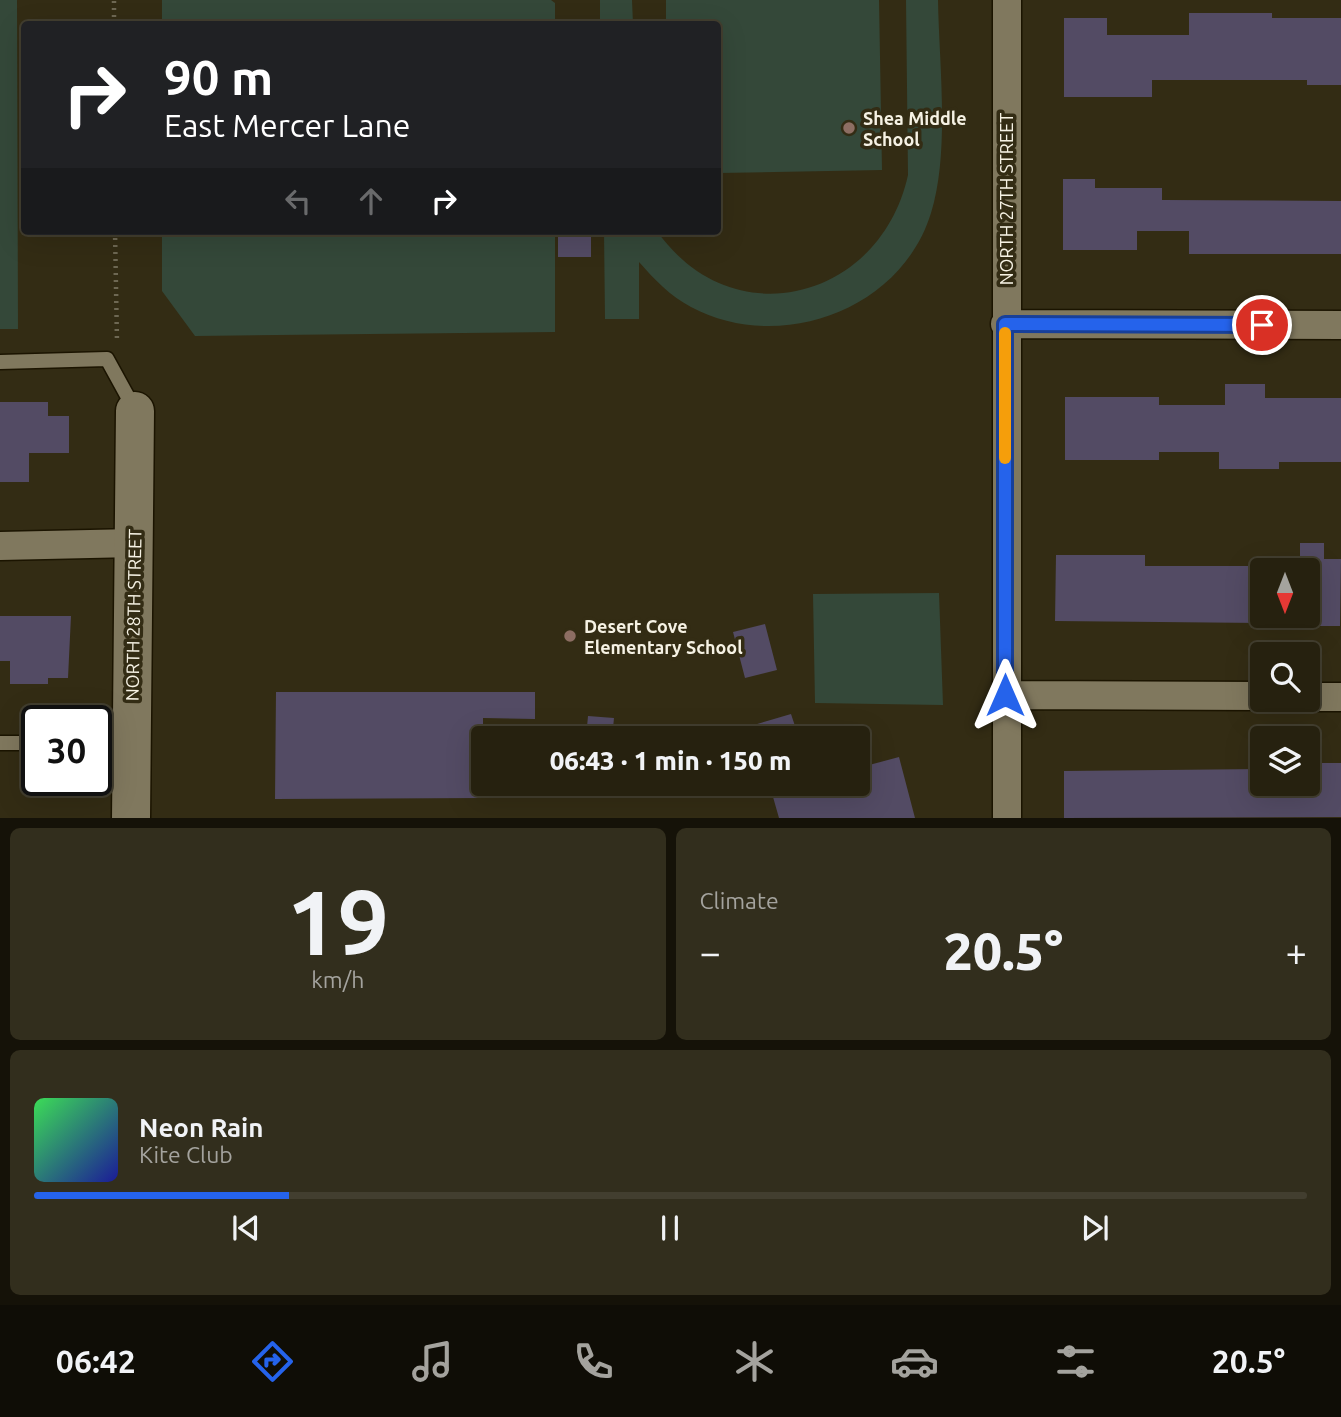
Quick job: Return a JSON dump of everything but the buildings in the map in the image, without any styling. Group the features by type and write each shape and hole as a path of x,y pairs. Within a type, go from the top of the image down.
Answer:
{"street":[{"name":"NORTH 27TH STREET","path":"1007,0 1007,818"},
{"path":"1005,324 1341,325"},
{"name":"NORTH 28TH STREET","path":"131,818 114,743 135,544 135,411"},
{"path":"0,546 135,544"},
{"path":"1005,695 1250,696"},
{"path":"1320,697 1341,697"}],"lane":[{"path":"0,362 107,359 135,411"},
{"path":"0,743 21,743"}],"path":[{"path":"114,0 114,21"},
{"path":"115,235 118,348"}],"green space":[{"path":"0,0 17,0 18,329 0,329"},
{"path":"162,0 551,0 555,3 555,21 162,21"},
{"path":"600,0 632,0 633,21 600,21"},
{"path":"666,0 879,0 882,170 721,173 721,21 666,21"},
{"path":"906,0 938,0 942,136 937,189 931,213 916,247 893,276 865,298 833,314 798,324 761,326 725,320 683,303 639,262 639,319 605,319 604,235 661,235 688,265 724,285 763,293 801,290 837,276 868,251 893,217 908,175"},
{"path":"162,235 555,235 555,332 195,336 162,291"},
{"path":"939,593 943,705 815,703 813,594"}],"slow traffic":[{"path":"1005,333 1005,458"}],"place":[{"name":"Shea Middle School","path":"849,128"},
{"name":"Desert Cove Elementary School","path":"570,636"}],"route":[{"path":"1005,695 1005,324 1262,325"}]}
